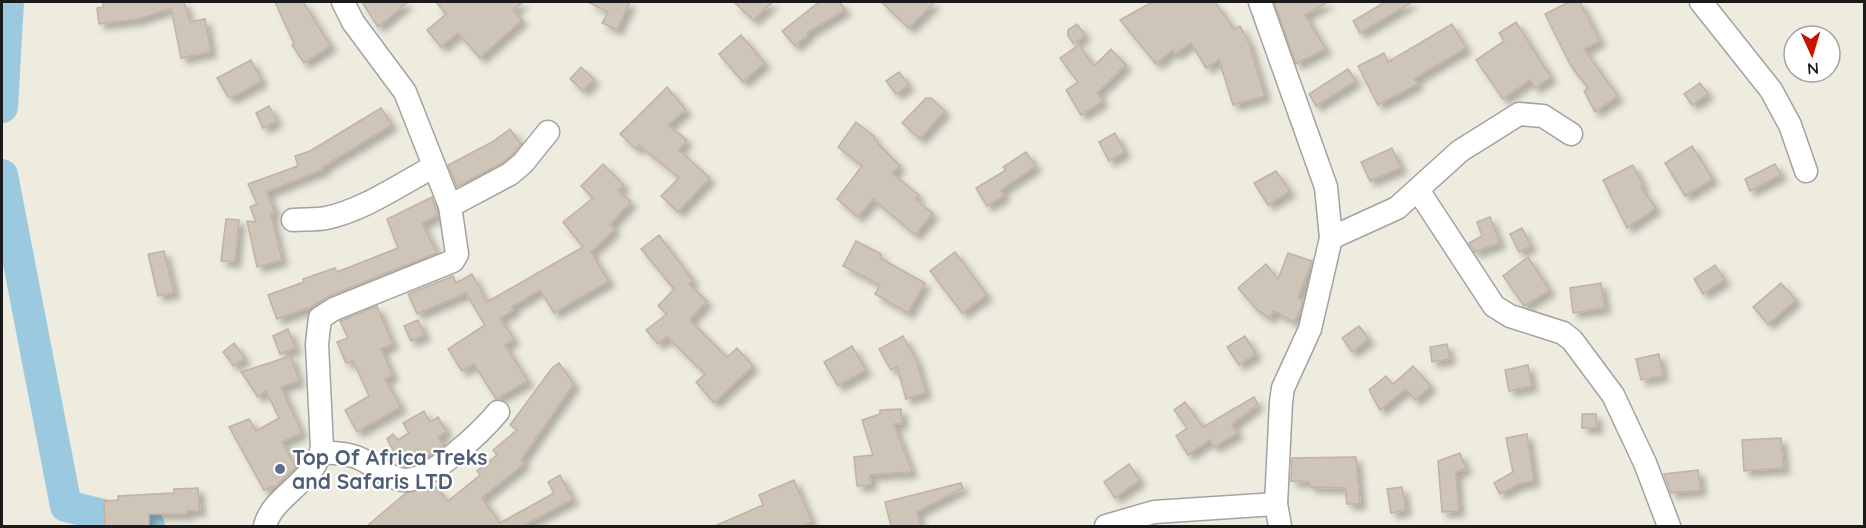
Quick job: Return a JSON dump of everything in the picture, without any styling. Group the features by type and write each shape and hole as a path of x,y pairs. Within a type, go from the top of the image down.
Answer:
{"street":[{"path":"265,526 274,509 319,462 321,452 317,344 320,318 334,309 453,261 458,246 450,206 405,92 353,22 343,2"},
{"path":"1260,2 1326,186 1331,238 1310,328 1283,387 1276,504 1281,526"},
{"path":"1701,2 1771,90 1790,125 1806,171"},
{"path":"1331,238 1388,214 1460,152 1519,114 1543,116 1571,134"},
{"path":"450,206 510,174 523,163 548,132"},
{"path":"293,220 324,218 340,214 368,202 433,167"},
{"path":"1418,190 1494,306 1510,316 1568,336 1613,395 1645,463 1669,526"},
{"path":"321,452 353,456 398,478 410,479 423,475 481,433 498,412"},
{"path":"1106,526 1154,512 1276,504"}],"building":[{"path":"102,2 184,2 190,22 205,19 211,52 181,58 171,8 139,19 99,24 97,8 104,7"},
{"path":"275,2 303,2 331,46 304,63 292,45 294,44"},
{"path":"362,2 408,2 378,27"},
{"path":"436,2 523,2 513,10 522,20 480,58 458,33 441,47 427,30 446,14"},
{"path":"588,2 630,2 617,30 602,23 608,12"},
{"path":"734,2 773,2 753,20"},
{"path":"819,2 840,2 845,10 807,33 808,35 795,46 782,31"},
{"path":"881,2 935,2 909,28"},
{"path":"1152,2 1215,2 1234,29 1240,26 1249,43 1265,96 1233,105 1219,60 1206,68 1191,43 1175,54 1173,50 1156,64 1120,20"},
{"path":"1274,2 1328,2 1305,15 1326,49 1296,64"},
{"path":"1385,2 1412,2 1360,33 1353,21"},
{"path":"1569,2 1580,2 1600,41 1584,49 1618,96 1595,112 1584,91 1588,88 1571,66 1545,14"},
{"path":"1516,22 1551,77 1535,88 1530,80 1503,99 1476,60 1504,41 1499,33"},
{"path":"1077,24 1085,35 1074,44 1068,36 1068,30"},
{"path":"1452,24 1466,48 1414,79 1418,84 1378,105 1358,66 1384,53 1388,62"},
{"path":"741,35 765,63 743,82 719,54"},
{"path":"1079,45 1094,66 1111,49 1126,65 1097,93 1103,101 1081,115 1066,90 1078,82 1060,58"},
{"path":"251,60 262,81 233,97 228,97 217,78"},
{"path":"581,67 594,79 583,91 570,79"},
{"path":"1348,69 1356,81 1316,106 1309,94"},
{"path":"899,72 909,85 896,94 886,81"},
{"path":"1700,83 1708,94 1692,105 1684,94"},
{"path":"667,87 686,110 668,125 687,140 679,150 710,178 678,212 661,196 679,178 639,145 636,149 620,134"},
{"path":"926,98 931,98 945,111 920,139 902,123"},
{"path":"269,106 277,121 263,128 256,113"},
{"path":"381,108 392,125 323,167 324,169 267,192 275,213 271,214 282,260 257,267 247,221 256,222 250,207 257,204 248,184 298,166 295,156 310,151"},
{"path":"856,122 875,137 874,139 900,166 892,173 919,195 915,199 933,213 915,235 873,199 858,217 837,199 862,166 838,147"},
{"path":"510,129 521,144 513,154 502,163 457,187 448,165 492,142"},
{"path":"1115,133 1125,152 1109,161 1099,142"},
{"path":"1692,146 1713,179 1685,196 1665,163"},
{"path":"1392,148 1401,168 1370,181 1361,162"},
{"path":"1026,152 1036,166 1001,190 1004,196 987,206 976,188 1006,170 1003,167"},
{"path":"603,164 624,185 618,190 631,202 610,225 615,229 591,252 609,281 554,313 540,290 512,307 514,310 500,318 514,339 505,345 528,381 496,399 474,364 462,371 448,349 485,325 466,293 417,314 408,294 453,276 456,283 472,274 487,302 583,247 563,222 593,198 581,186"},
{"path":"1775,164 1781,175 1750,191 1745,179"},
{"path":"1633,165 1643,185 1641,187 1656,208 1627,228 1603,180"},
{"path":"1276,171 1290,191 1268,205 1254,183"},
{"path":"432,197 438,215 422,223 437,253 277,319 268,295 304,282 303,279 335,268 337,272 398,248 387,219"},
{"path":"1490,217 1500,243 1475,252 1469,243 1482,236 1477,222"},
{"path":"226,219 239,220 235,262 221,261"},
{"path":"1522,228 1531,246 1519,252 1510,234"},
{"path":"659,235 693,280 689,284 707,301 690,320 727,357 737,348 753,366 714,403 696,382 705,374 667,337 658,344 646,330 667,314 658,306 674,289 641,249"},
{"path":"856,241 881,254 880,258 925,283 908,313 875,294 880,285 843,266"},
{"path":"164,251 174,293 158,296 148,254"},
{"path":"955,252 987,295 962,313 930,271"},
{"path":"1288,253 1312,261 1298,298 1303,301 1294,322 1274,311 1270,318 1258,311 1238,288 1266,264 1278,279"},
{"path":"1528,257 1550,290 1524,306 1503,276"},
{"path":"1715,265 1725,280 1703,294 1694,279"},
{"path":"1601,283 1605,308 1573,313 1570,288"},
{"path":"1781,283 1796,300 1768,324 1753,307"},
{"path":"377,306 393,344 381,349 393,375 385,379 401,407 357,432 345,410 369,396 353,361 346,363 337,342 348,338 340,321"},
{"path":"418,320 425,335 411,341 404,326"},
{"path":"1359,326 1369,339 1352,352 1342,338"},
{"path":"288,329 296,348 280,354 273,336"},
{"path":"903,336 916,359 926,393 906,399 897,367 891,370 879,349"},
{"path":"1245,336 1256,354 1239,365 1227,347"},
{"path":"234,343 245,358 234,366 223,352"},
{"path":"1447,344 1450,359 1432,362 1430,347"},
{"path":"852,346 866,370 838,386 824,362"},
{"path":"1659,354 1663,376 1641,380 1636,359"},
{"path":"291,356 299,381 281,387 302,433 282,442 296,467 276,486 264,490 229,427 249,419 256,431 279,418 266,391 258,397 241,372"},
{"path":"559,363 574,384 521,460 524,464 482,498 500,523 554,493 548,482 560,475 573,499 523,526 367,526 406,493 434,485 448,501 480,475 477,471 497,455 493,450 517,430 510,425 552,368"},
{"path":"1528,365 1532,386 1509,391 1505,370"},
{"path":"1413,366 1431,386 1415,400 1406,389 1380,410 1369,390 1386,376 1393,384"},
{"path":"1254,397 1258,404 1232,425 1238,433 1214,447 1210,440 1188,455 1176,436 1187,428 1174,410 1185,402 1203,427"},
{"path":"901,409 902,424 894,424 912,472 870,475 871,485 857,486 854,457 873,455 862,420 880,414 880,410"},
{"path":"424,411 430,422 438,417 447,432 438,437 444,445 417,463 402,466 387,439 393,434 398,440 409,433 403,423"},
{"path":"1582,414 1596,414 1597,428 1582,428"},
{"path":"1527,434 1534,481 1519,484 1500,494 1494,483 1513,472 1506,438"},
{"path":"1781,438 1784,468 1744,471 1742,440"},
{"path":"1460,453 1466,469 1456,472 1459,511 1442,512 1438,461"},
{"path":"1356,457 1360,504 1347,504 1345,488 1310,487 1310,482 1291,481 1292,458"},
{"path":"1129,464 1140,480 1115,498 1104,482"},
{"path":"1698,470 1701,490 1671,493 1664,474"},
{"path":"794,480 812,522 802,526 715,526 763,505 759,495"},
{"path":"961,483 963,488 917,512 921,526 891,526 885,502"},
{"path":"1402,487 1406,510 1391,513 1387,489"},
{"path":"198,488 200,511 187,511 187,514 149,514 149,526 105,526 104,501 118,500 118,496 174,493 174,489"}],"waterway":[{"path":"2,107 8,2"},
{"path":"2,175 66,506 149,526"}],"place":[{"name":"Top Of Africa Treks and Safaris LTD","path":"280,469"}]}
